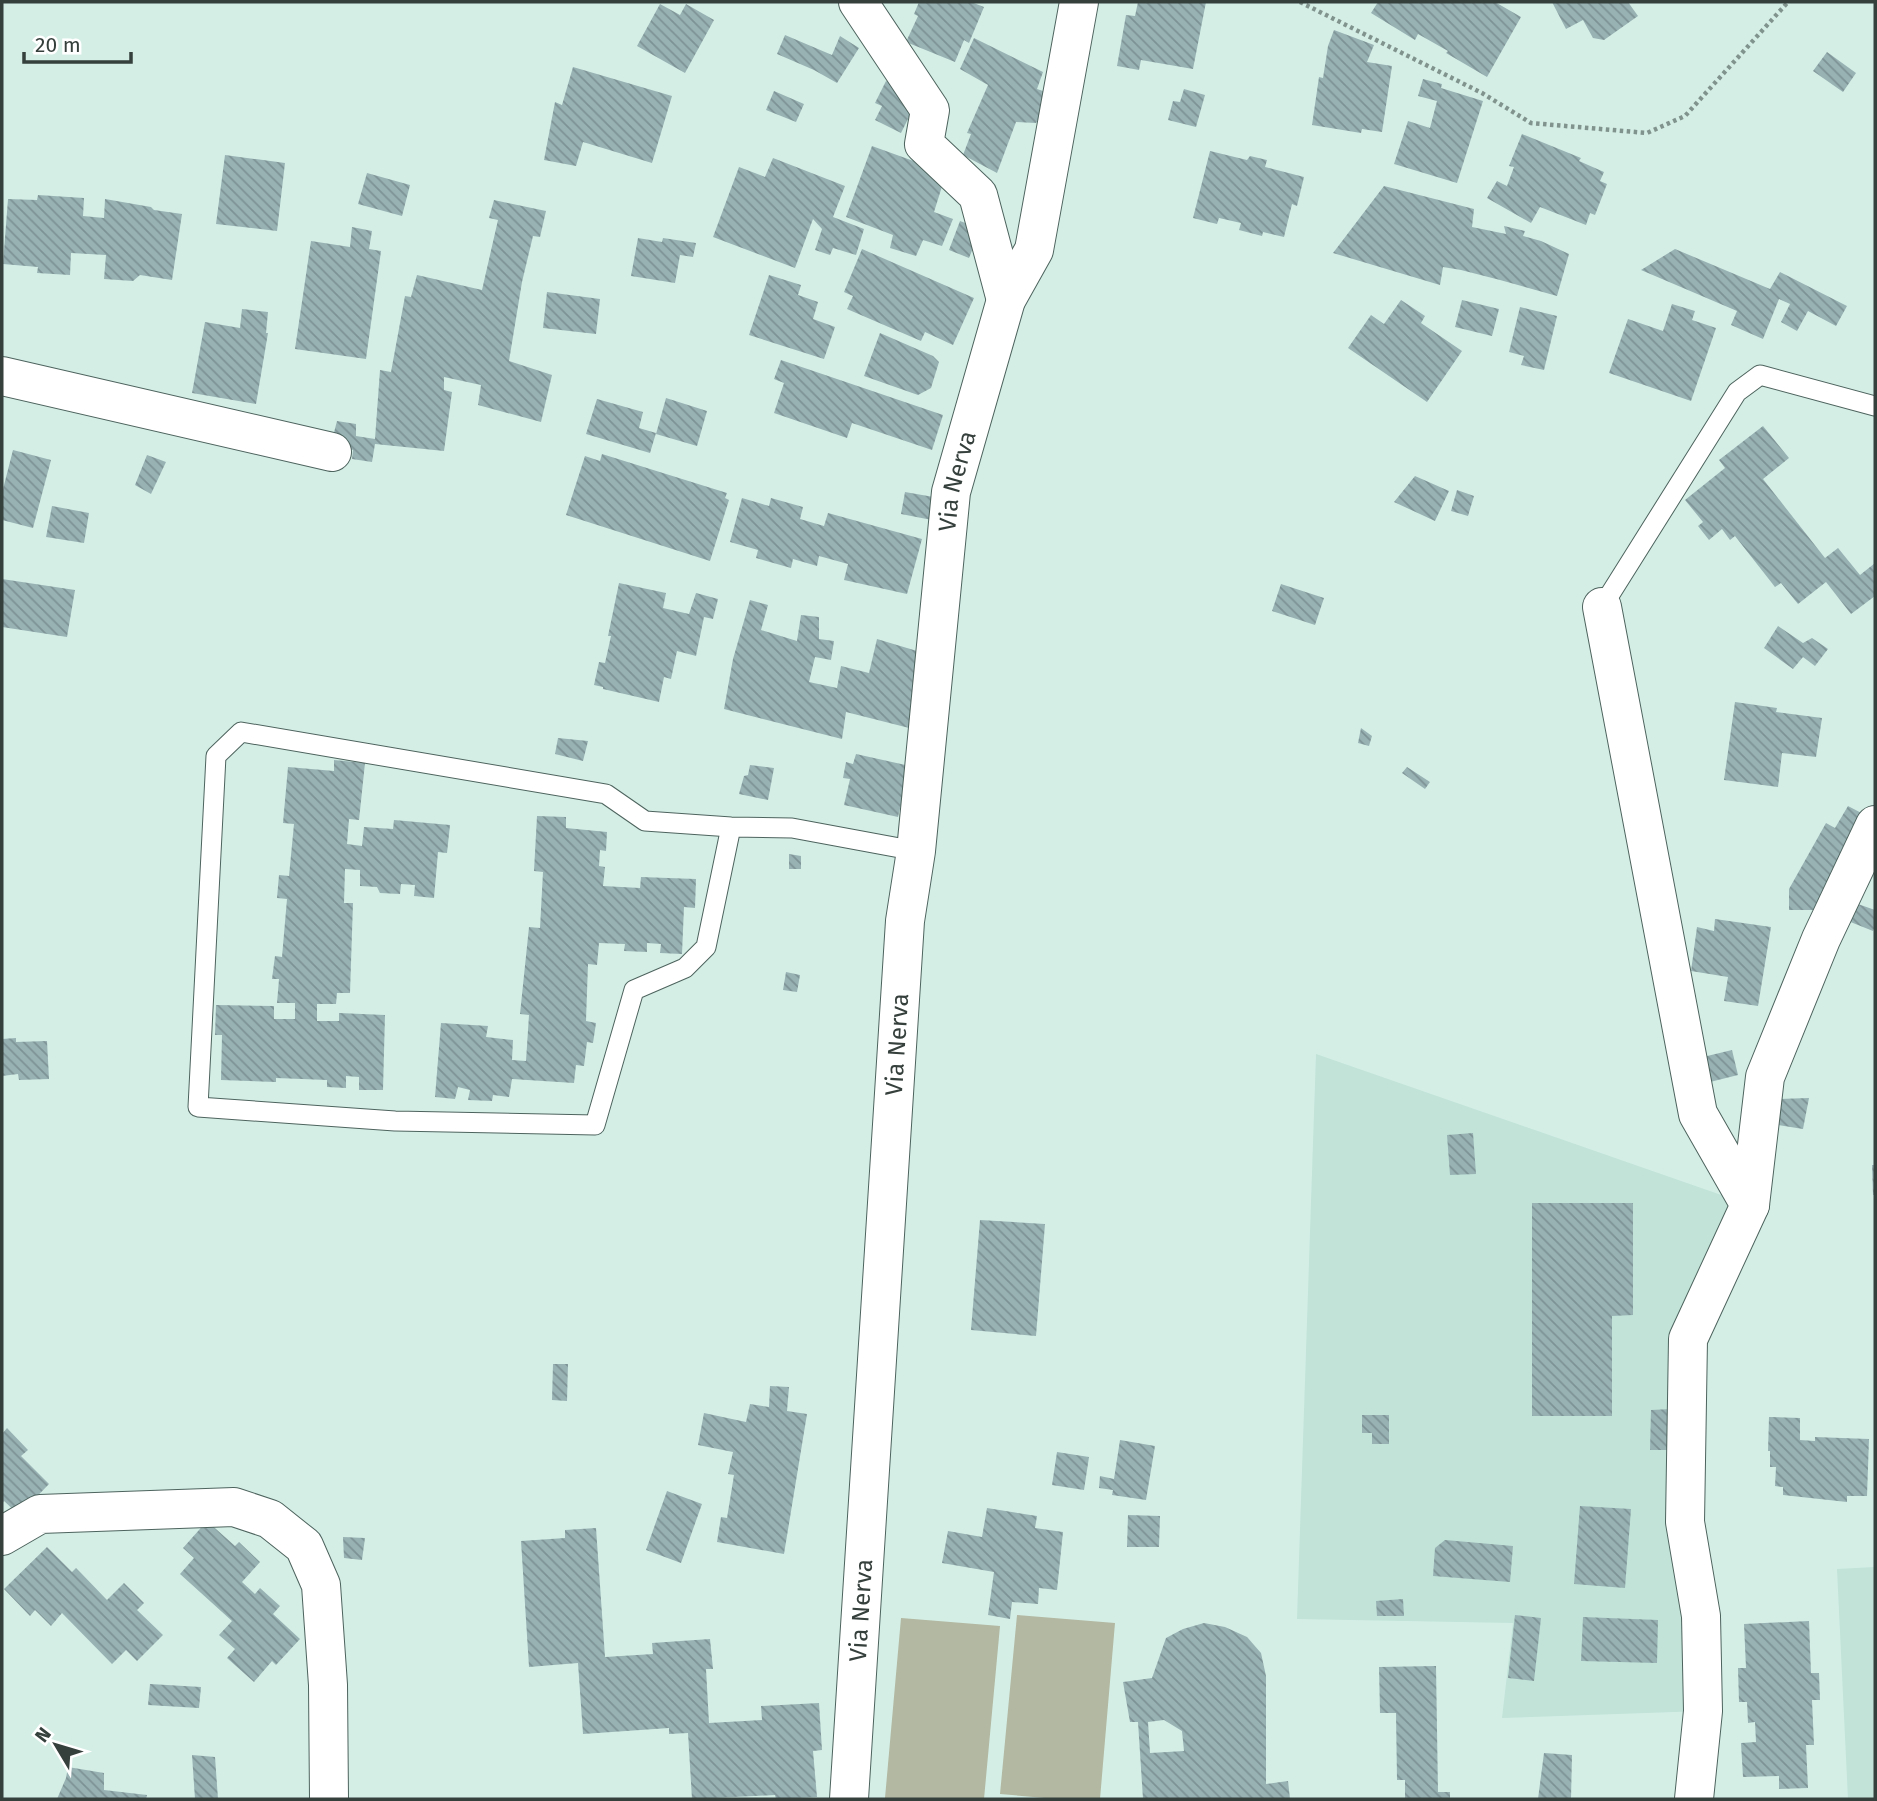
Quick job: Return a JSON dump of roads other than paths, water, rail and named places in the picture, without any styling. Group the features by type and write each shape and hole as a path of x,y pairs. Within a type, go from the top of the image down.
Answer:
{"street":[{"path":"858,2 930,110 924,144 978,195 1006,300"},
{"name":"Via Nerva","path":"849,1799 905,921 916,851 951,492 1006,300 1034,250 1079,2"},
{"path":"2,376 332,452"},
{"path":"1602,607 1698,1114 1750,1205"},
{"path":"1694,1799 1703,1711 1701,1616 1685,1522 1688,1339 1750,1205 1765,1077 1821,940 1875,825"},
{"path":"2,1536 40,1514 234,1507 270,1519 296,1539 304,1546 321,1585 328,1685 329,1799"}],"lane":[{"path":"1602,607 1737,391 1760,375 1875,406"},
{"path":"731,827 706,947 685,968 634,990 595,1125 394,1121 198,1107 216,756 241,732 606,794 645,821 792,828 916,851"}]}
